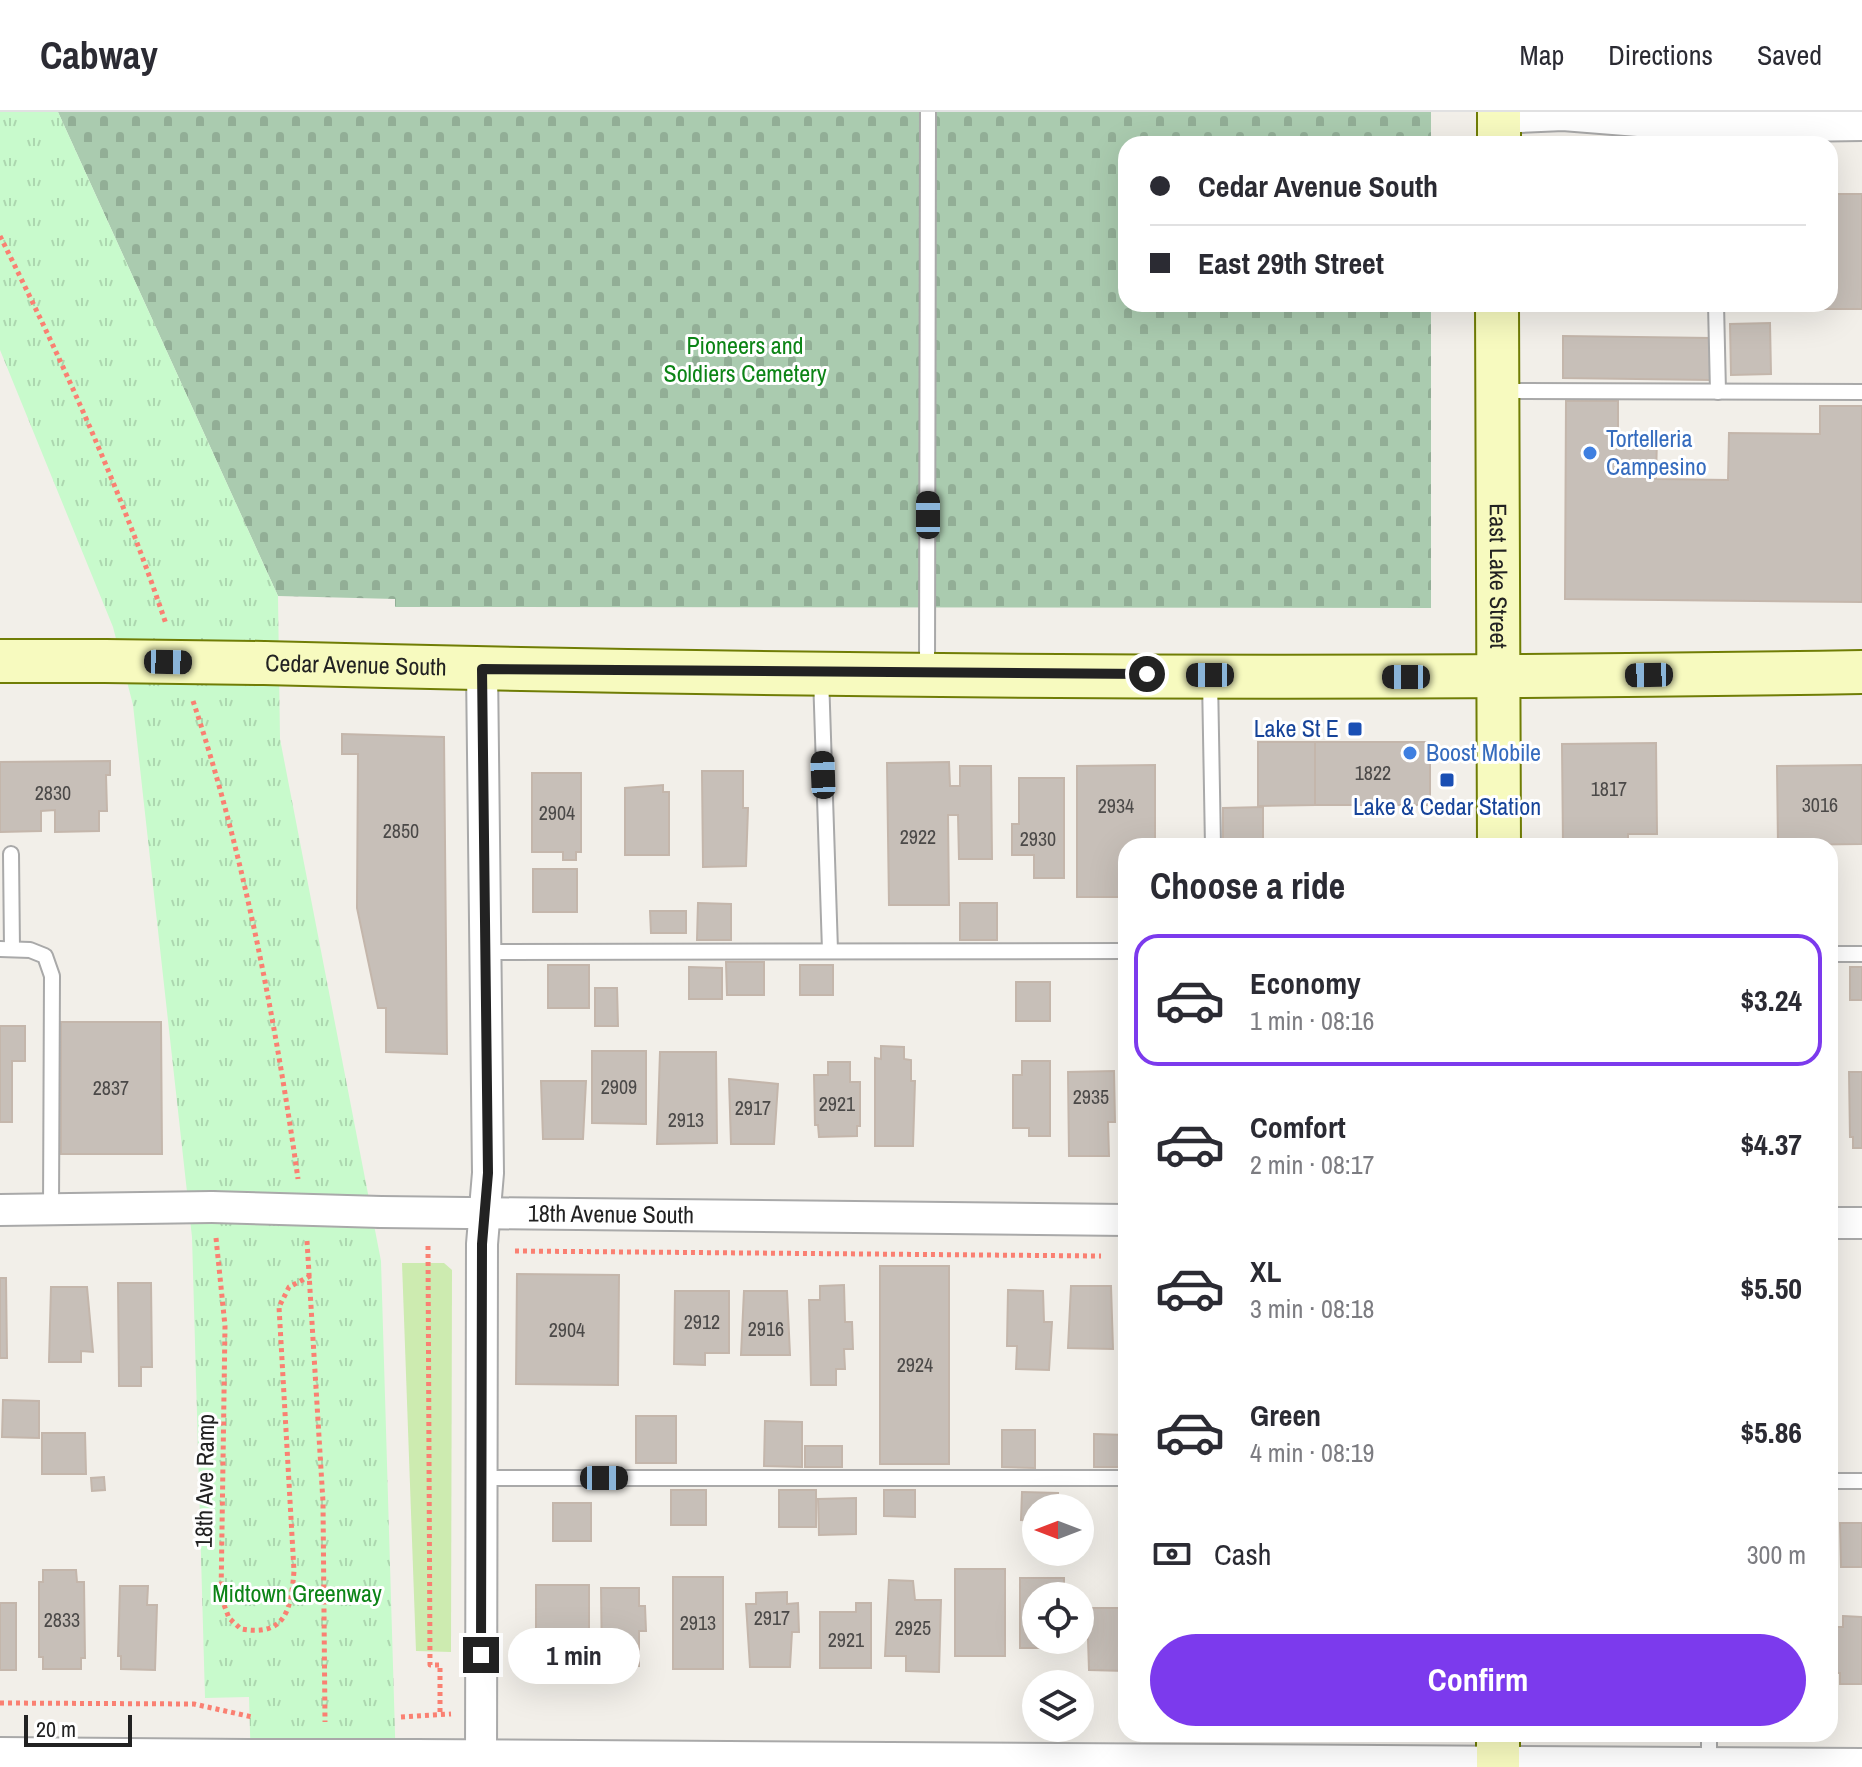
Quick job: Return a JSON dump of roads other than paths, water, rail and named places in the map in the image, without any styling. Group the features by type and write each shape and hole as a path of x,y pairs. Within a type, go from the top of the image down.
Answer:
{"main road":[{"name":"East Lake Street","path":"1497,312 1499,838"},
{"name":"Cedar Avenue South","path":"0,661 482,669 1497,678 1862,672"}],"street":[{"path":"1499,125 1563,115 1714,136 1862,125"},
{"path":"481,1760 482,1244 486,1211 482,669"},
{"name":"18th Avenue South","path":"0,1210 212,1207 381,1212 1118,1220"},
{"path":"1838,1223 1862,1223"},
{"path":"0,1753 415,1755 481,1760 1175,1762 1498,1755 1785,1766 1862,1764"}],"lane":[{"path":"927,674 928,112"},
{"path":"1716,312 1718,392"},
{"path":"1496,391 1862,392"},
{"path":"821,672 830,950"},
{"path":"1210,675 1213,838"},
{"path":"11,854 6,949 30,950 45,956 52,976 51,1210"},
{"path":"484,952 1118,951"},
{"path":"1838,954 1862,954"},
{"path":"481,1478 1118,1478"},
{"path":"1838,1481 1862,1481"},
{"path":"1709,1742 1709,1764"}],"place":[{"name":"Tortelleria Campesino","path":"1590,453"},
{"name":"Lake St E","path":"1355,729"},
{"name":"Boost Mobile","path":"1410,753"},
{"name":"Lake & Cedar Station","path":"1447,780"}],"park label":[{"name":"Pioneers and Soldiers Cemetery","path":"745,360"},
{"name":"Midtown Greenway","path":"297,1594"}]}
